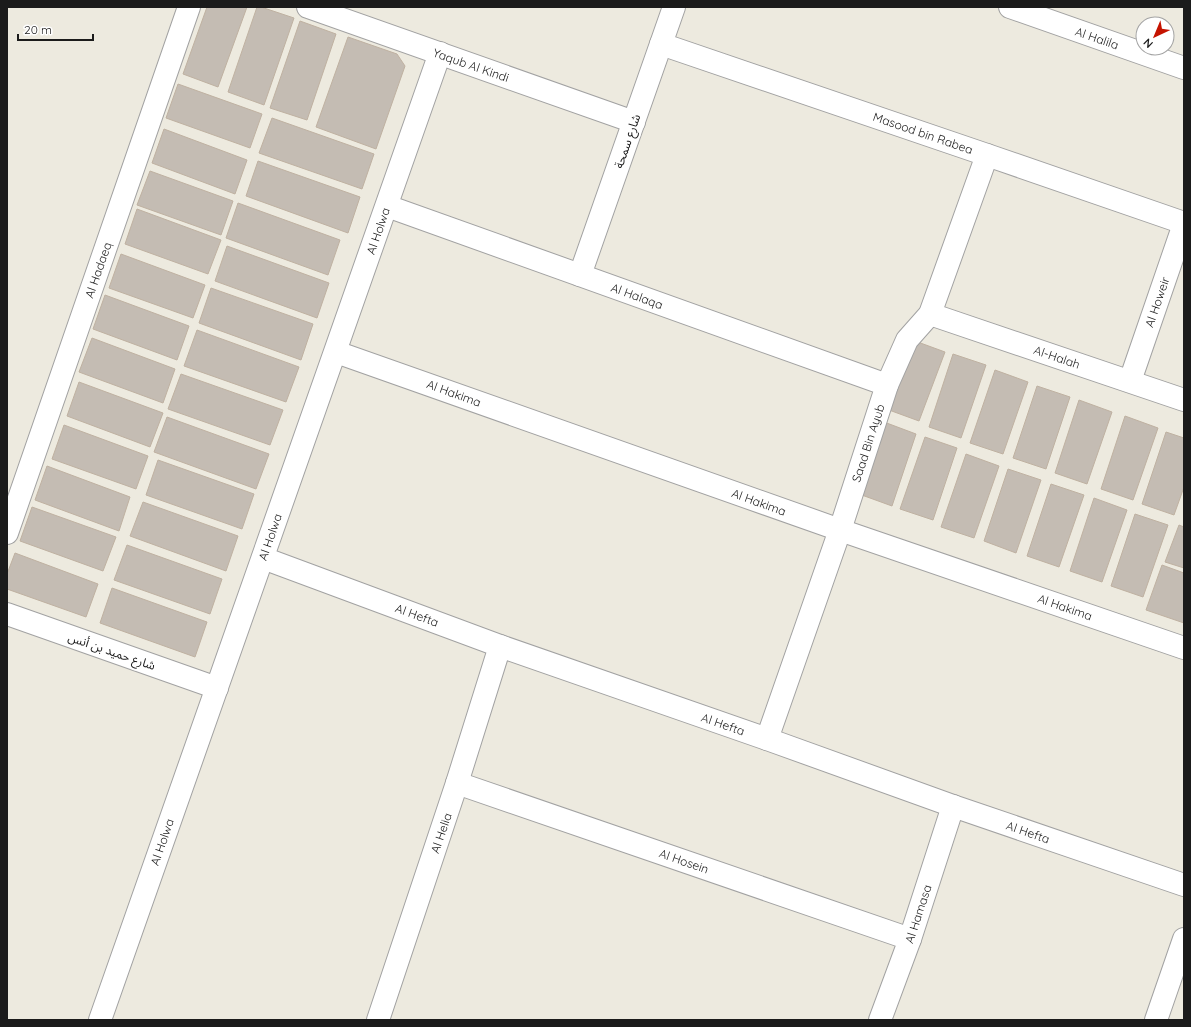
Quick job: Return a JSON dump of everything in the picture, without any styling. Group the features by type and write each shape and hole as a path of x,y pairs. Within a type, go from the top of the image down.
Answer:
{"street":[{"name":"Al Hadaeq","path":"7,533 189,7"},
{"name":"Yaqub Al Kindi","path":"308,7 634,122"},
{"name":"شارع سمحة","path":"580,275 674,7"},
{"name":"Al Halila","path":"1010,7 1184,68"},
{"name":"Masood bin Rabea","path":"660,44 987,154 1184,224"},
{"name":"Al Holwa","path":"100,1020 440,54"},
{"name":"Saad Bin Ayub","path":"767,739 840,530 887,385 907,340 930,314 987,154"},
{"name":"Al Halaqa","path":"386,206 887,385"},
{"name":"Al Howeir","path":"1130,381 1184,224"},
{"name":"Al-Halah","path":"930,314 1184,400"},
{"name":"Al Hakima","path":"336,352 840,530 1184,648"},
{"name":"Al Hefta","path":"263,558 500,646 767,739 953,806 1184,885"},
{"name":"شارع حميد بن أنس","path":"7,614 217,688"},
{"name":"Al Helia","path":"378,1020 458,783 500,646"},
{"name":"Al Hosein","path":"458,783 910,939"},
{"name":"Al Hamasa","path":"880,1020 910,939 953,806"},
{"path":"1156,1020 1184,938"}],"building":[{"path":"207,7 247,7 218,87 183,74"},
{"path":"257,7 294,18 264,105 228,92"},
{"path":"300,21 336,34 307,120 270,108"},
{"path":"348,37 397,54 405,66 376,149 316,127"},
{"path":"178,84 262,114 250,148 166,118"},
{"path":"272,118 374,154 362,189 259,153"},
{"path":"164,129 247,160 235,194 152,163"},
{"path":"258,161 360,197 348,233 246,196"},
{"path":"150,171 233,201 221,235 137,205"},
{"path":"238,203 340,240 328,275 226,238"},
{"path":"137,209 221,240 208,274 125,244"},
{"path":"227,246 329,283 317,318 215,281"},
{"path":"121,254 205,285 193,318 109,288"},
{"path":"211,288 313,324 301,360 199,323"},
{"path":"105,295 189,326 177,360 93,329"},
{"path":"197,330 299,367 286,402 184,366"},
{"path":"92,338 175,369 163,403 79,372"},
{"path":"915,341 945,352 919,421 889,410"},
{"path":"953,354 986,365 961,438 929,427"},
{"path":"995,370 1028,382 1003,454 970,443"},
{"path":"181,374 283,410 270,445 168,409"},
{"path":"79,382 163,413 150,447 67,416"},
{"path":"1037,386 1070,397 1046,469 1013,458"},
{"path":"1079,400 1112,412 1087,484 1055,473"},
{"path":"1125,416 1158,428 1133,500 1101,489"},
{"path":"167,417 269,454 256,489 154,452"},
{"path":"884,422 916,434 892,506 859,494"},
{"path":"64,425 148,456 136,489 52,459"},
{"path":"1166,432 1184,438 1184,487 1174,515 1142,504"},
{"path":"925,437 957,448 933,520 900,509"},
{"path":"966,454 999,466 974,538 941,527"},
{"path":"158,460 254,494 242,529 146,495"},
{"path":"47,466 130,497 119,531 35,500"},
{"path":"1008,469 1041,480 1016,553 984,541"},
{"path":"1051,484 1084,495 1059,567 1027,556"},
{"path":"1094,498 1127,510 1102,582 1070,571"},
{"path":"143,502 238,536 226,571 130,536"},
{"path":"32,507 116,537 103,571 20,541"},
{"path":"1135,514 1168,525 1143,597 1111,586"},
{"path":"1179,525 1184,527 1184,568 1165,562"},
{"path":"127,545 222,579 210,614 114,580"},
{"path":"15,553 98,584 86,617 7,589 7,574"},
{"path":"1162,565 1184,573 1184,623 1146,610"},
{"path":"112,588 207,622 195,657 100,623"}]}
